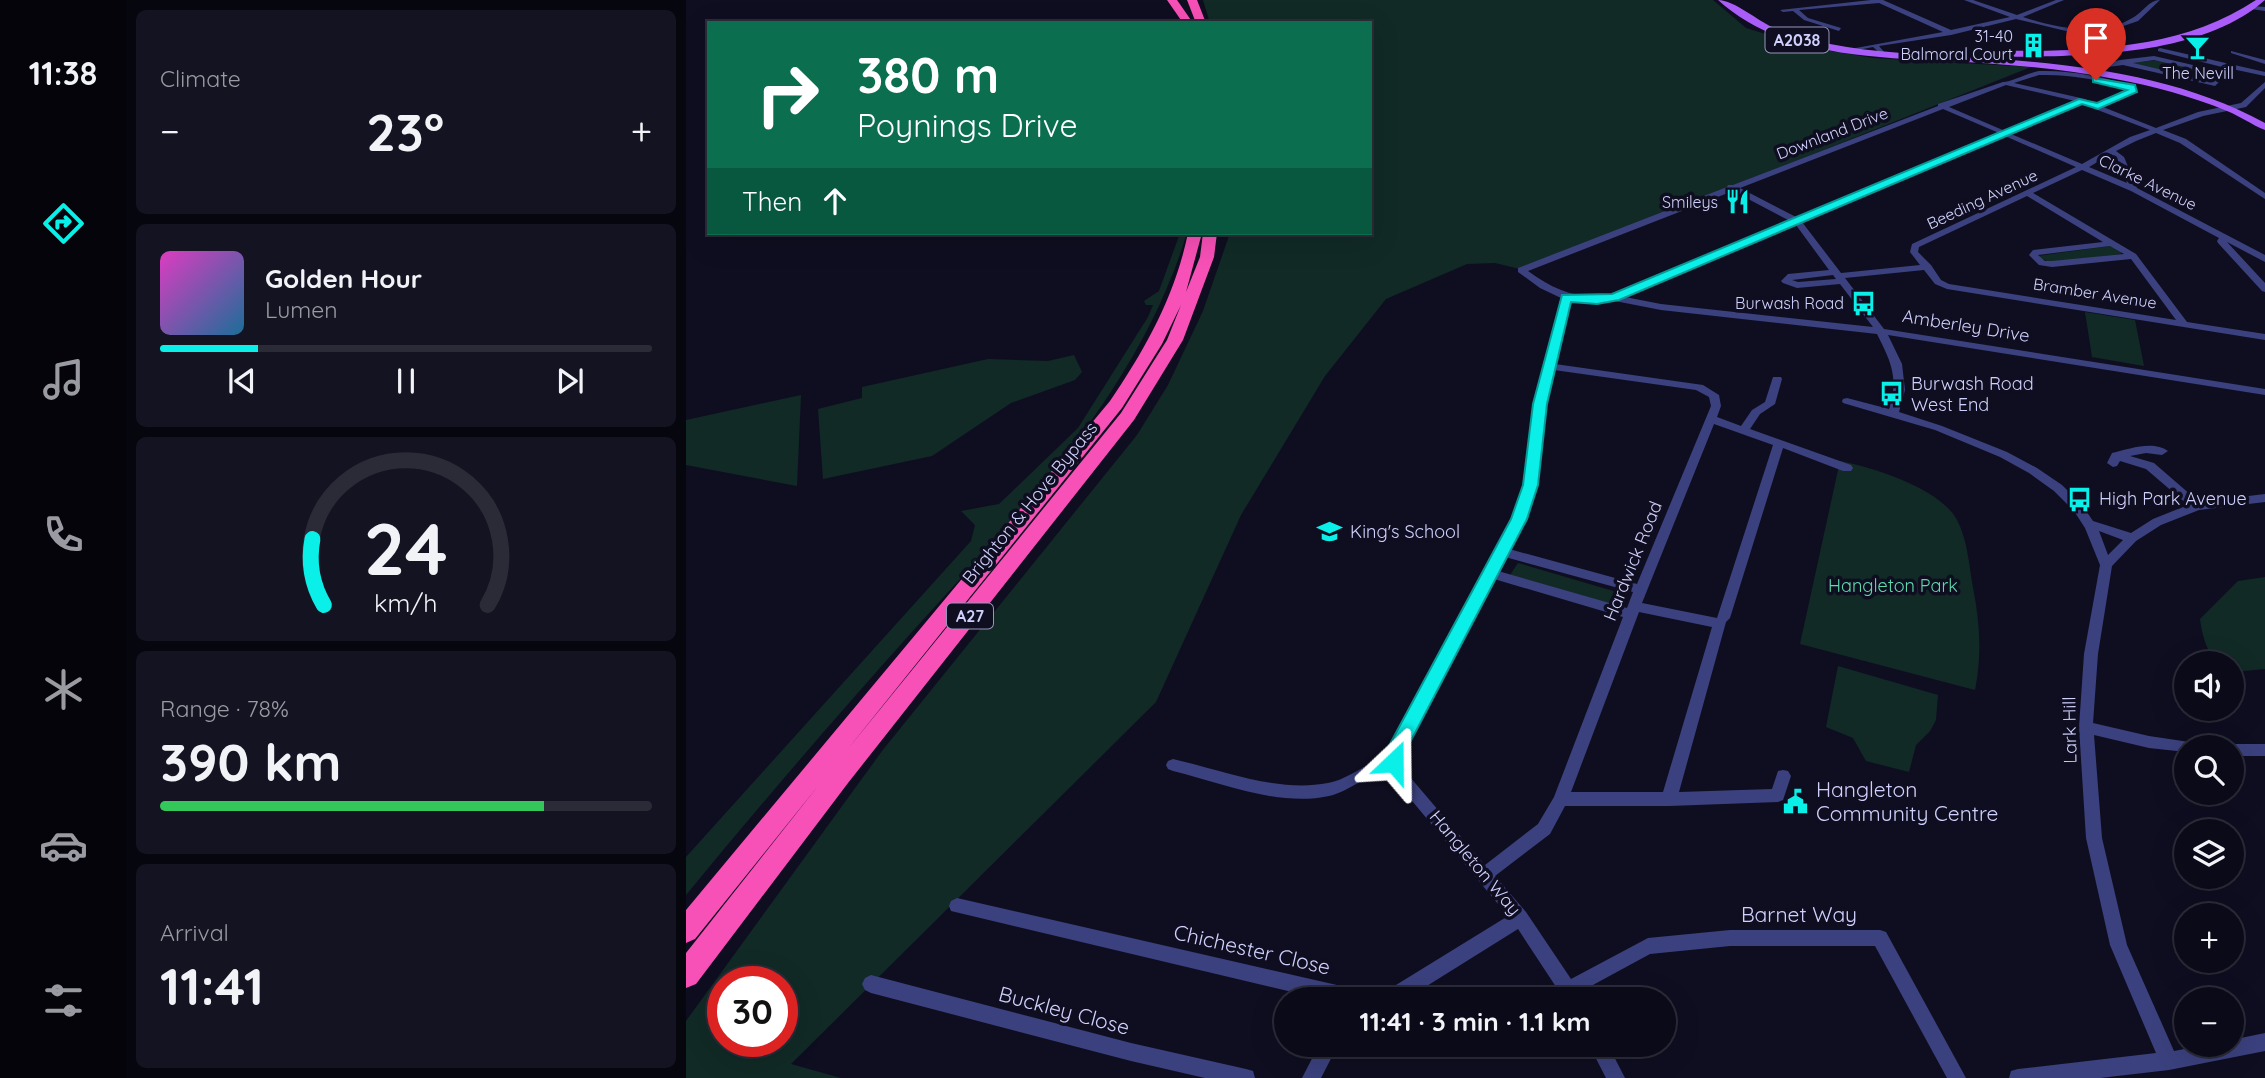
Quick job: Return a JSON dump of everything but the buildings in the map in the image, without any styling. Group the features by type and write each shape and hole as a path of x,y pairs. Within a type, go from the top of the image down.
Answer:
{"highway":[{"path":"1172,0 1187,21"},
{"path":"1180,0 1187,21"},
{"path":"1194,2 1200,21"},
{"name":"Brighton & Hove Bypass","path":"686,930 1116,404 1160,338 1192,255 1195,235"},
{"name":"Brighton & Hove Bypass","path":"686,975 840,776 1128,416 1175,340 1207,257 1210,235"}],"main road":[{"name":"A2038","path":"1722,0 1763,28 1796,40 1848,50 2033,62 2129,78 2233,107 2265,125"},
{"path":"1980,60 1979,55 1983,54 2080,51 2165,40 2217,26 2253,8 2261,0"}],"street":[{"path":"1783,10 1879,0 1951,33"},
{"path":"1967,0 2059,28 2101,29 2132,22 2157,0"},
{"path":"1848,50 1951,33 2019,16 2061,0"},
{"path":"2253,8 2265,9"},
{"path":"1794,9 1806,19 1839,29"},
{"path":"1875,45 1882,53"},
{"path":"2160,50 2265,74"},
{"path":"2233,52 2265,62"},
{"path":"2093,67 2154,58 2224,74"},
{"path":"2120,62 2215,87 2231,67"},
{"name":"Downland Drive","path":"1566,298 1546,291 1521,270 2022,76 2046,73 2132,87 2132,92 2098,106"},
{"path":"2011,82 2098,106 2183,141 2265,197"},
{"path":"2257,99 2265,84"},
{"name":"Clarke Avenue","path":"2084,166 2156,130 2257,99"},
{"path":"1615,298 2082,101"},
{"path":"1941,106 2084,166"},
{"path":"2112,152 2120,157 2134,189"},
{"name":"Clarke Avenue","path":"2084,166 2134,189 2265,259"},
{"name":"Beeding Avenue","path":"1928,267 1914,252 1915,246 2084,166"},
{"path":"1731,187 1797,221 1881,331 1897,364 1900,390 1893,413"},
{"path":"2027,193 2133,256 2183,323"},
{"path":"2226,237 2221,242 2265,289"},
{"path":"2115,243 2036,252 2033,255 2042,263 2052,264 2133,256"},
{"path":"1838,276 1928,267"},
{"name":"Bramber Avenue","path":"1928,267 1938,282 1954,288 2265,337"},
{"path":"1644,287 1661,307"},
{"path":"1173,765 1307,793 1331,789 1353,780 1382,762 1394,762 1397,750 1503,552 1531,485 1548,366 1566,298"},
{"name":"Amberley Drive","path":"1566,298 1597,301 1615,298 1661,307 1881,331 2265,392"},
{"path":"1548,366 1699,387 1714,395 1716,406 1711,419 1847,468"},
{"path":"1744,429 1756,412 1770,404 1777,379"},
{"path":"1847,401 1893,413 1981,444 2031,469 2060,489 2089,524 2106,565 2132,538 2157,522 2197,506 2265,498"},
{"name":"Hardwick Road","path":"1486,874 1544,829 1561,799 1633,610 1711,419"},
{"path":"1723,618 1779,443"},
{"path":"2146,449 2150,466"},
{"path":"2162,451 2146,449 2114,460 2150,466 2197,506"},
{"path":"2089,524 2132,538"},
{"path":"1503,552 1642,590"},
{"name":"Lark Hill","path":"2106,565 2091,654 2086,727 2095,838 2119,946 2169,1061"},
{"path":"1492,574 1633,610 1720,624 1669,799"},
{"path":"2086,727 2174,745"},
{"path":"2244,750 2265,750"},
{"name":"Hangleton Way","path":"1394,762 1398,773 1486,874 1520,918 1567,987"},
{"path":"1561,799 1777,795 1783,776"},
{"name":"Chichester Close","path":"957,906 1303,987"},
{"name":"Chichester Close","path":"1411,987 1520,918"},
{"name":"Barnet Way","path":"1583,987 1648,946 1730,938 1880,938 1957,1078"},
{"name":"Buckley Close","path":"871,984 1131,1052 1246,1078"},
{"path":"2018,1078 2169,1061 2265,1042"},
{"path":"1311,1078 1322,1057"},
{"path":"1605,1057 1616,1078"}],"green space":[{"path":"1203,0 1713,0 1746,28 1807,47 1873,58 2031,67 1524,270 1495,263 1467,264 1386,299 1325,376 1241,515 1156,702 791,1064 841,1078 686,1078 686,1021 707,992 707,1057 798,1057 798,966 726,966 882,751 1137,435 1168,385 1203,311 1229,235 1372,235 1372,21 1209,21"},
{"path":"2158,60 2219,75 2211,82 2129,63"},
{"path":"1179,235 1186,235 1165,294 1138,348 1071,449 993,543 825,730 686,895 686,857 971,541 975,525 961,511 999,504 1078,428 1148,317 1153,305 1146,305 1144,301 1159,291"},
{"path":"2110,246 2121,249 2121,254 2051,263 2037,256"},
{"path":"2085,312 2135,320 2144,366 2092,357"},
{"path":"1074,355 1082,372 1075,380 1011,403 932,456 823,479 818,409 862,398 862,387 988,359 1048,361"},
{"path":"801,395 797,486 686,465 686,420"},
{"name":"Hangleton Park","path":"1840,461 1887,474 1921,489 1936,498 1957,520 1966,545 1977,614 1979,652 1975,690 1800,644"},
{"path":"1518,563 1627,595 1622,607 1510,575"},
{"path":"2265,577 2265,669 2244,671 2244,651 2210,651 2203,634 2200,619 2238,581"},
{"path":"1838,666 1938,695 1936,720 1930,731 1916,745 1909,772 1866,761 1853,738 1826,727"}],"place":[{"name":"31-40 Balmoral Court","path":"2033,45"},
{"name":"The Nevill","path":"2198,47"},
{"name":"Smileys","path":"1738,202"},
{"name":"Burwash Road","path":"1864,303"},
{"name":"Burwash Road West End","path":"1891,394"},
{"name":"High Park Avenue","path":"2079,499"},
{"name":"King's School","path":"1330,532"},
{"name":"Hangleton Community Centre","path":"1796,802"}],"route":[{"path":"1394,762 1397,750 1519,519 1531,485 1540,404 1566,298 1597,301 1615,298 2082,101 2098,106 2132,92 2132,87 2096,80"}]}
